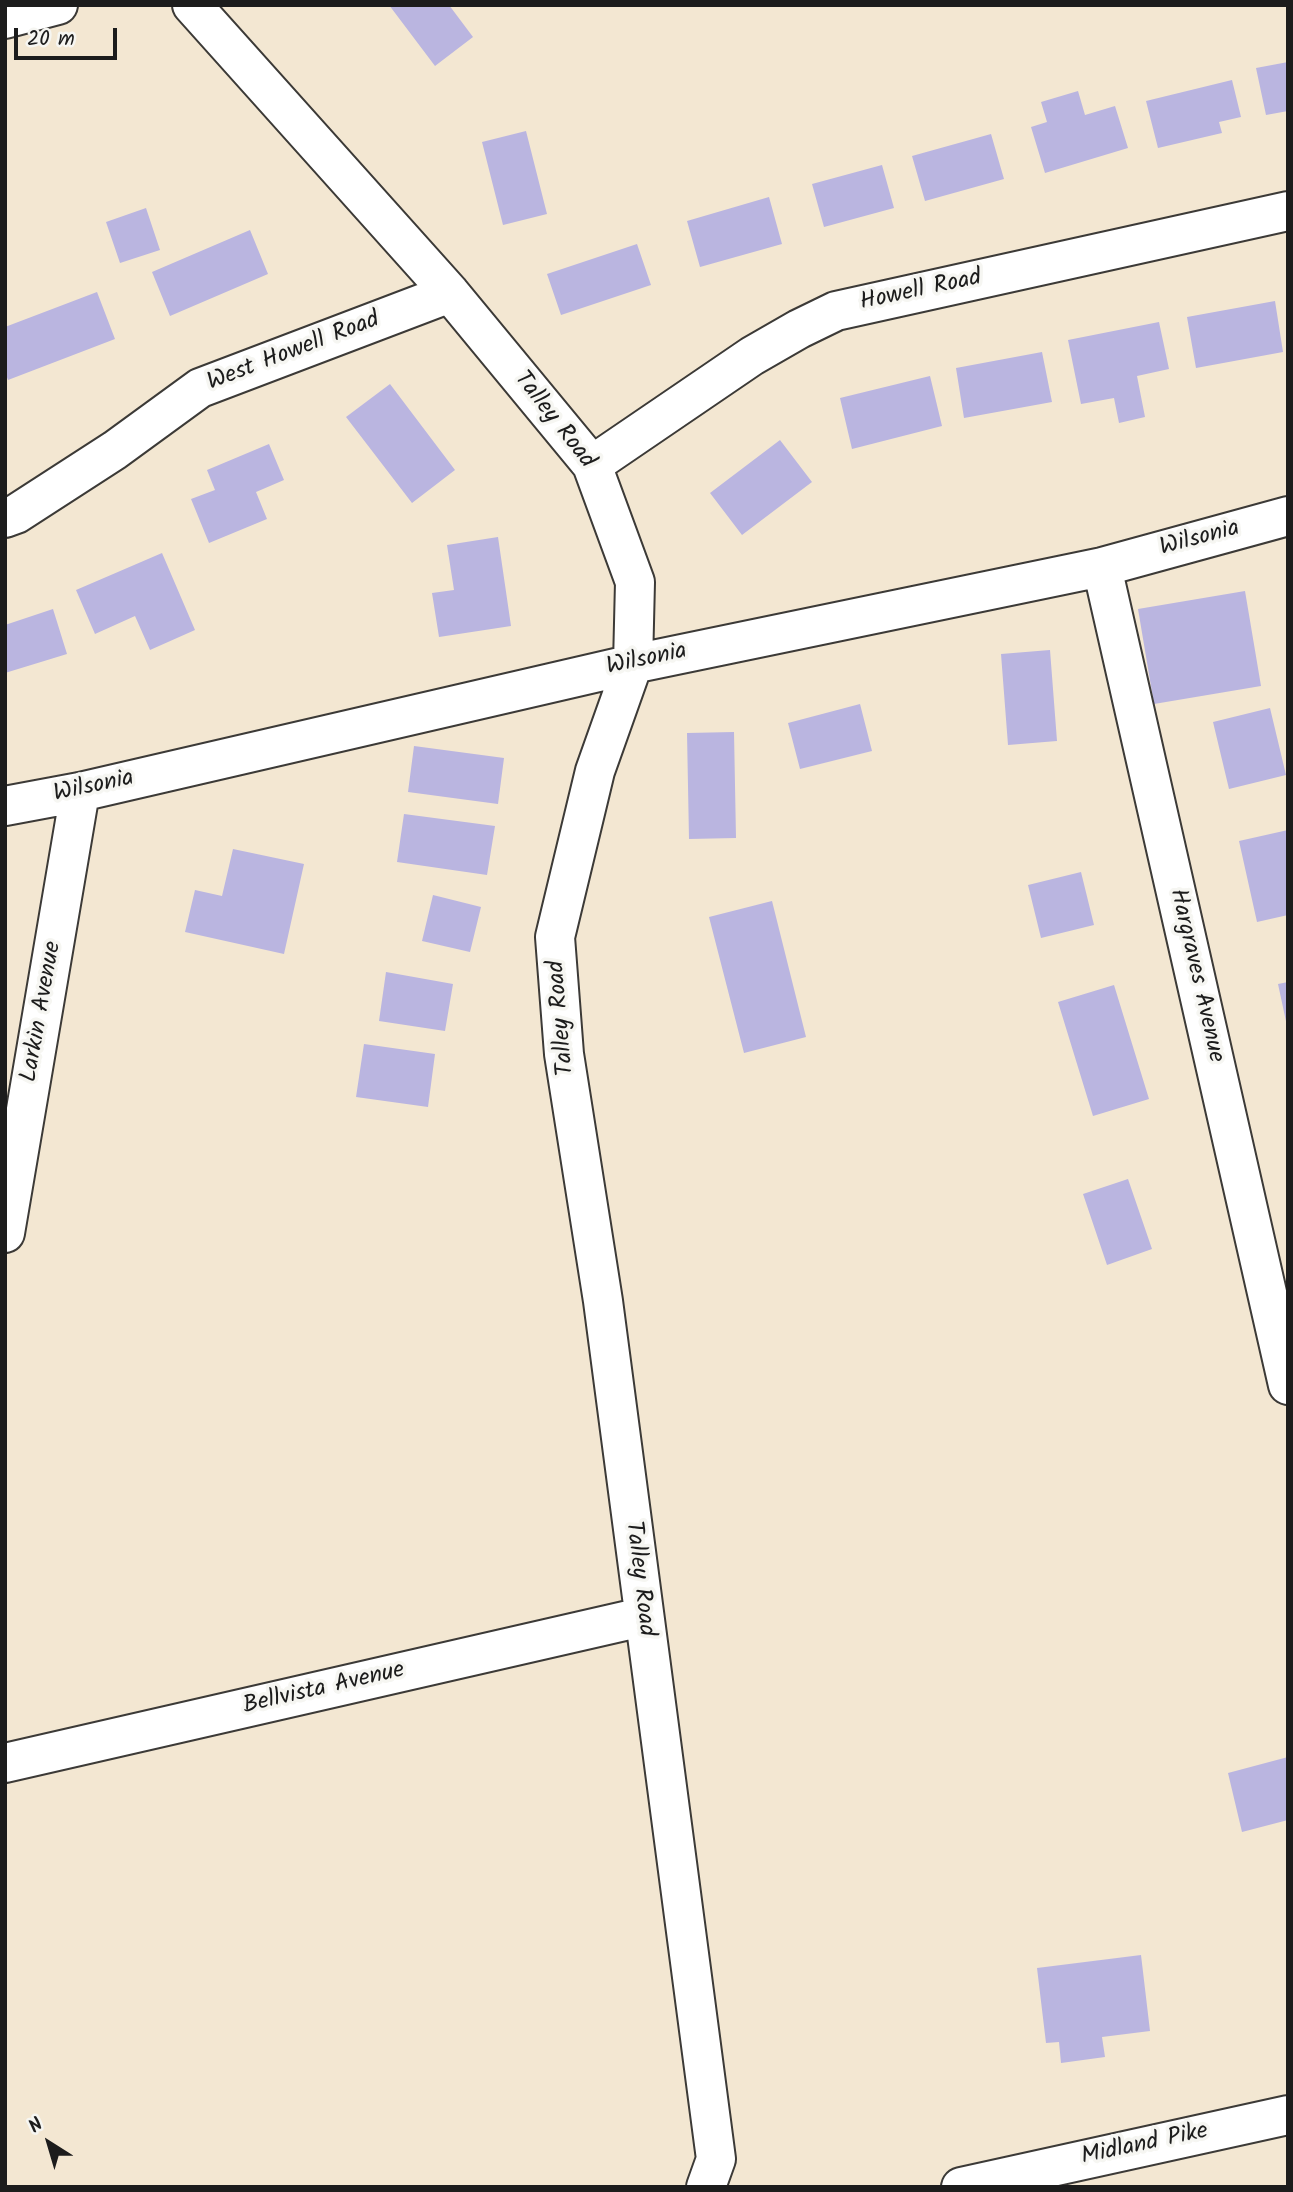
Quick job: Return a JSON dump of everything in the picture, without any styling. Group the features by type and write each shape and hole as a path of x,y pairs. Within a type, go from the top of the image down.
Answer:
{"street":[{"path":"5,19 58,5"},
{"name":"Talley Road","path":"192,5 450,293 592,465 635,582 633,664 595,771 555,937 564,1054 603,1301 642,1617 693,1972 716,2159 706,2187"},
{"name":"Howell Road","path":"592,465 752,356 799,328 836,311 1288,211"},
{"name":"West Howell Road","path":"5,518 16,514 115,450 200,388 450,293"},
{"name":"Wilsonia","path":"5,806 80,792 633,664 1102,567 1288,516"},
{"name":"Hargraves Avenue","path":"1102,567 1288,1385"},
{"name":"Larkin Avenue","path":"5,1233 80,792"},
{"name":"Bellvista Avenue","path":"5,1763 642,1617"},
{"name":"Midland Pike","path":"961,2187 1288,2115"}],"building":[{"path":"389,5 449,5 473,37 435,66"},
{"path":"1288,62 1288,111 1266,115 1256,68"},
{"path":"1232,80 1241,117 1219,122 1222,133 1158,148 1146,101"},
{"path":"1078,91 1085,115 1115,106 1128,148 1045,173 1031,127 1047,122 1041,102"},
{"path":"526,131 547,214 503,225 482,142"},
{"path":"991,134 1004,179 925,201 912,156"},
{"path":"882,165 894,208 824,227 812,184"},
{"path":"769,197 782,244 700,267 687,221"},
{"path":"146,208 160,250 120,263 106,222"},
{"path":"250,230 268,274 170,316 152,272"},
{"path":"637,244 651,285 561,315 547,274"},
{"path":"97,292 115,339 8,380 5,372 5,327"},
{"path":"1275,301 1283,352 1196,368 1187,317"},
{"path":"1159,322 1169,369 1137,376 1145,417 1119,423 1114,398 1081,404 1068,340"},
{"path":"1042,352 1052,402 964,418 956,368"},
{"path":"930,376 942,426 852,449 840,398"},
{"path":"390,384 455,470 412,503 346,417"},
{"path":"780,440 812,482 742,535 710,493"},
{"path":"269,444 284,480 256,492 267,519 209,543 191,499 215,490 207,470"},
{"path":"498,537 511,626 439,637 432,593 454,590 447,545"},
{"path":"162,553 195,630 150,650 135,616 95,634 76,590"},
{"path":"1245,591 1261,686 1154,704 1138,609"},
{"path":"53,609 67,654 5,673 5,625"},
{"path":"1050,650 1057,741 1008,745 1001,654"},
{"path":"860,704 872,751 800,769 788,723"},
{"path":"1270,708 1286,775 1229,789 1213,722"},
{"path":"734,732 736,838 689,839 687,733"},
{"path":"414,746 504,758 498,804 408,792"},
{"path":"404,814 495,826 487,875 397,862"},
{"path":"1288,830 1288,915 1257,922 1239,841"},
{"path":"233,849 304,864 284,954 185,932 195,890 222,896"},
{"path":"1081,872 1094,925 1041,938 1028,885"},
{"path":"433,895 481,907 470,952 422,941"},
{"path":"772,901 806,1037 744,1053 709,917"},
{"path":"386,972 453,984 445,1031 379,1021"},
{"path":"1288,982 1288,1026 1287,1026 1278,984"},
{"path":"1114,985 1149,1099 1093,1116 1058,1002"},
{"path":"364,1044 435,1054 428,1107 356,1097"},
{"path":"1128,1179 1152,1249 1107,1265 1083,1194"},
{"path":"1288,1757 1288,1820 1242,1832 1228,1773"},
{"path":"1141,1955 1150,2031 1102,2037 1105,2057 1061,2063 1059,2042 1046,2043 1037,1968"}]}
